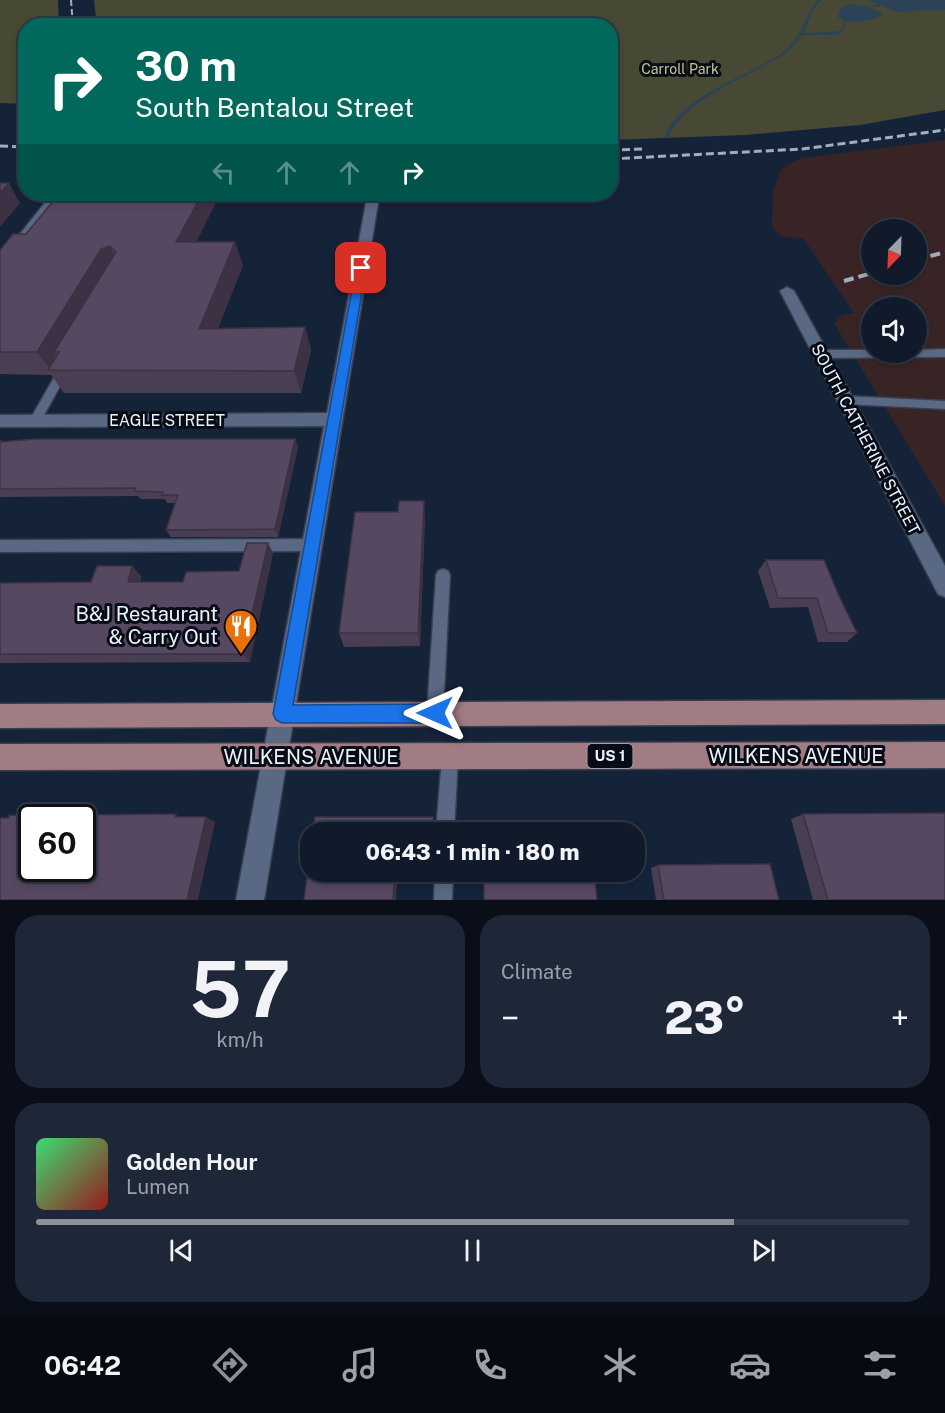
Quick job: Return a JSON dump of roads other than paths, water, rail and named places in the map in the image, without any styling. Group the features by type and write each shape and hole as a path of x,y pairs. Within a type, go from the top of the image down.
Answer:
{"main road":[{"path":"0,716 945,712"},
{"name":"WILKENS AVENUE","path":"0,758 945,755"}],"street":[{"path":"0,268 53,201"},
{"path":"250,900 372,203"},
{"name":"SOUTH CATHERINE STREET","path":"787,291 945,587"},
{"name":"EAGLE STREET","path":"0,421 334,419"}],"lane":[{"path":"820,354 945,353"},
{"path":"35,421 67,365"},
{"path":"845,400 945,405"},
{"path":"0,546 312,545"},
{"path":"435,713 443,575"},
{"path":"446,822 450,757"},
{"path":"443,900 444,882"}],"water":[{"path":"868,0 945,0 945,10 897,12"},
{"path":"848,4 866,6 884,14 861,22 843,20 838,17 839,12"}],"waterway":[{"path":"666,137 686,111 701,100 771,61 792,46 802,33 819,0"},
{"path":"869,7 879,5"},
{"path":"802,34 841,32 846,22"}],"railway":[{"path":"71,0 72,18"},
{"path":"618,159 802,149 945,130"},
{"path":"0,146 18,147"},
{"path":"618,150 646,149"},
{"path":"927,257 945,252"},
{"path":"844,281 861,276"}],"place":[{"name":"B&J Restaurant & Carry Out","path":"241,655"}],"park label":[{"name":"Carroll Park","path":"680,69"}]}
